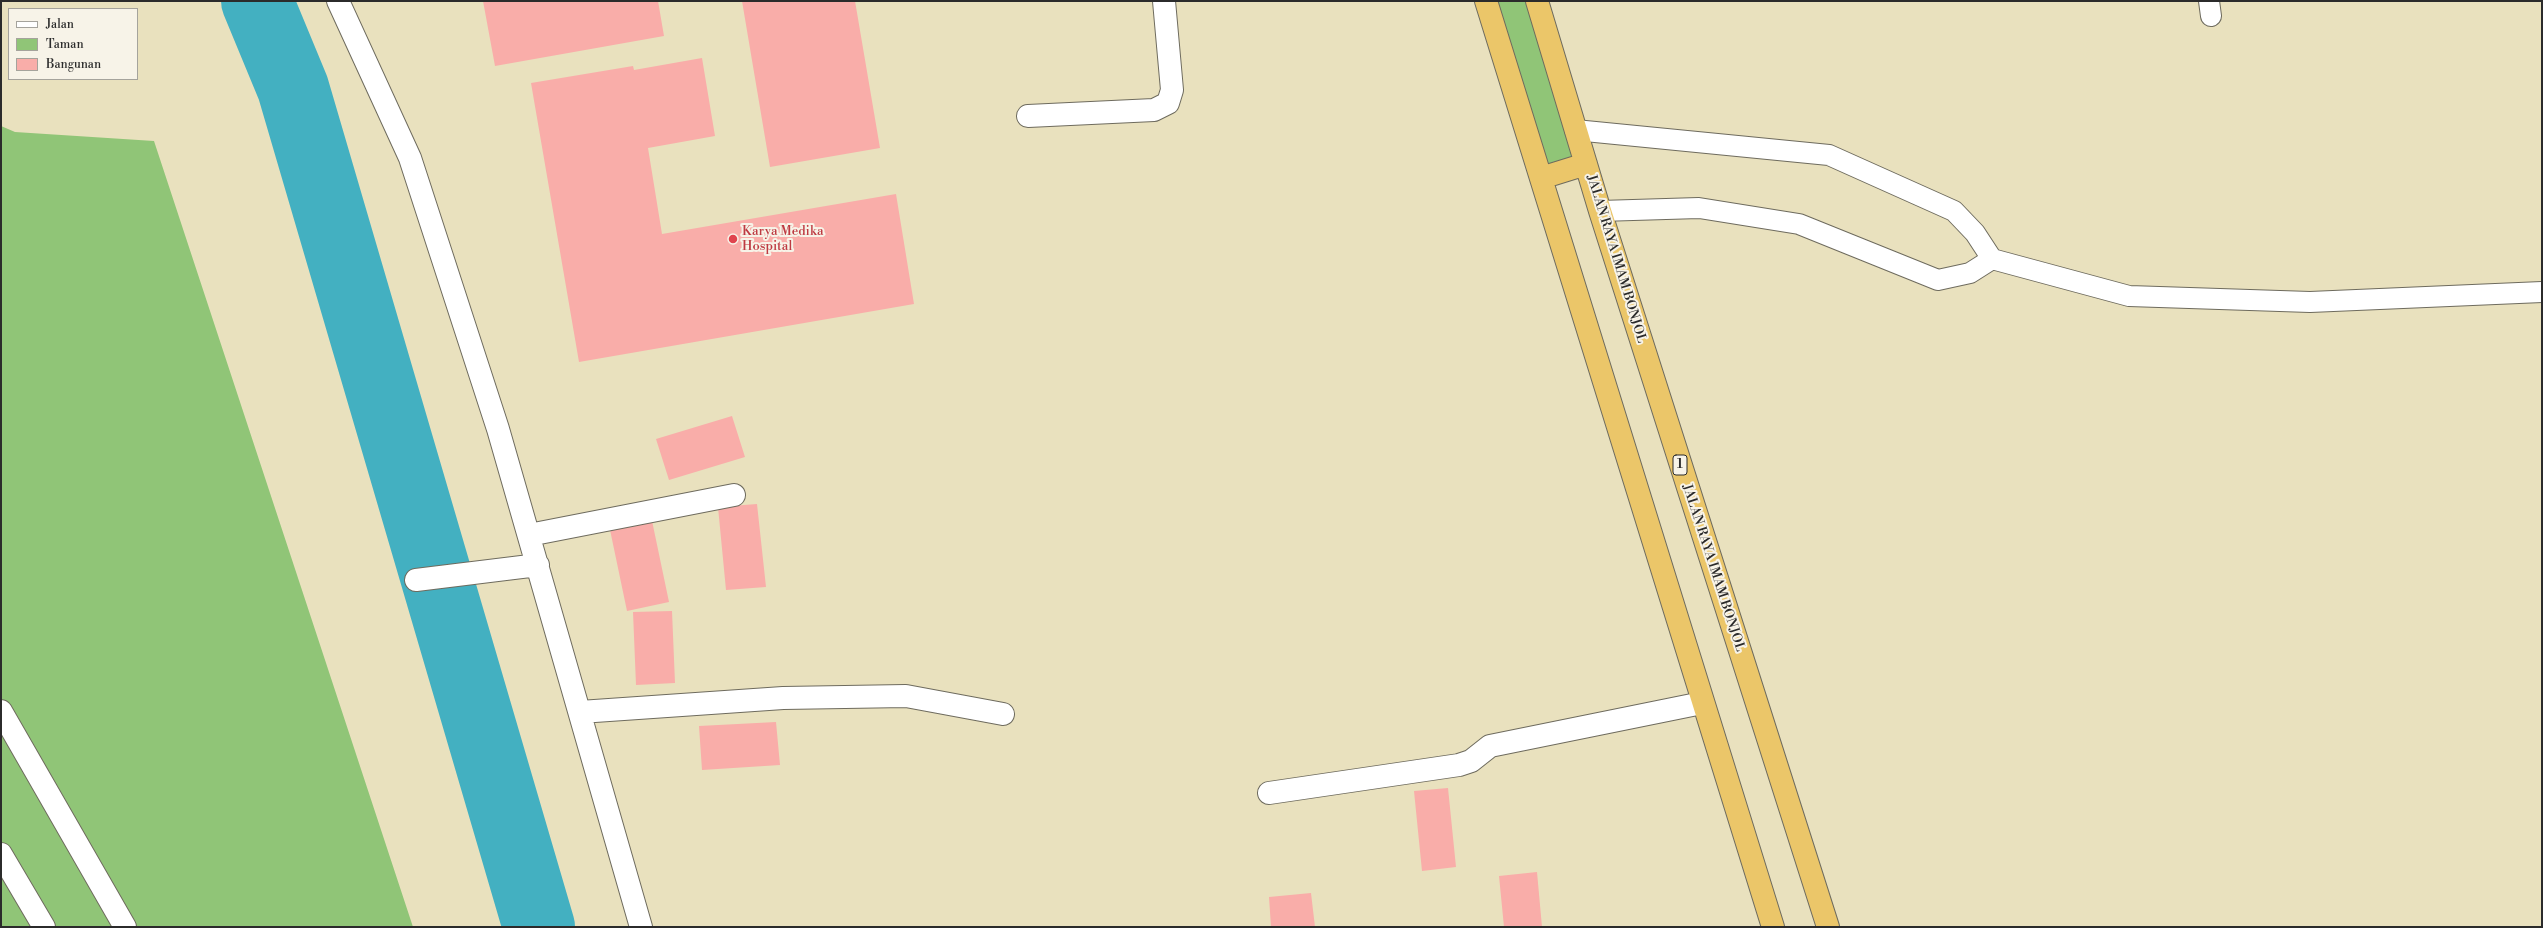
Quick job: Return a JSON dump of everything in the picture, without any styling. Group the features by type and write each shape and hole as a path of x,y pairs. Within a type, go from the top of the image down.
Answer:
{"highway":[{"path":"1486,1 1702,703 1773,927"},
{"name":"JALAN RAYA IMAM BONJOL","path":"1537,1 1600,211 1828,927"},
{"path":"1541,178 1586,164"}],"street":[{"path":"338,1 410,158 498,429 641,927"},
{"path":"1028,116 1154,110 1168,103 1172,90 1164,1"},
{"path":"529,535 734,495"},
{"path":"420,580 538,565"},
{"path":"580,712 783,698 906,696 1003,714"},
{"path":"1269,793 1459,765 1471,760 1490,746 1702,703"},
{"path":"1,711 125,927"},
{"path":"1,854 44,927"}],"lane":[{"path":"1575,130 1829,155 1954,211 1975,233 1992,259 2129,296 2310,302 2542,292"},
{"path":"1600,211 1699,208 1799,224 1938,280 1970,273 1992,259"}],"green space":[{"path":"1486,1 1537,1 1586,164 1541,178"},
{"path":"1,126 15,132 154,141 413,927 1,927"}],"building":[{"path":"483,1 658,1 664,36 495,66"},
{"path":"742,1 855,1 880,148 770,167"},
{"path":"702,58 715,136 648,148 662,234 896,194 914,304 579,362 531,83 633,66 634,70"},
{"path":"732,416 745,457 669,480 656,439"},
{"path":"757,504 766,587 726,590 718,507"},
{"path":"651,516 669,602 627,611 609,525"},
{"path":"672,611 675,683 636,685 633,612"},
{"path":"776,722 780,765 702,770 699,726"},
{"path":"1448,788 1456,867 1422,871 1414,791"},
{"path":"1537,872 1542,927 1504,927 1499,876"},
{"path":"1311,893 1315,927 1271,927 1269,897"}],"waterway":[{"path":"257,1 293,88 539,927"}],"place":[{"name":"Karya Medika Hospital","path":"733,239"}]}
